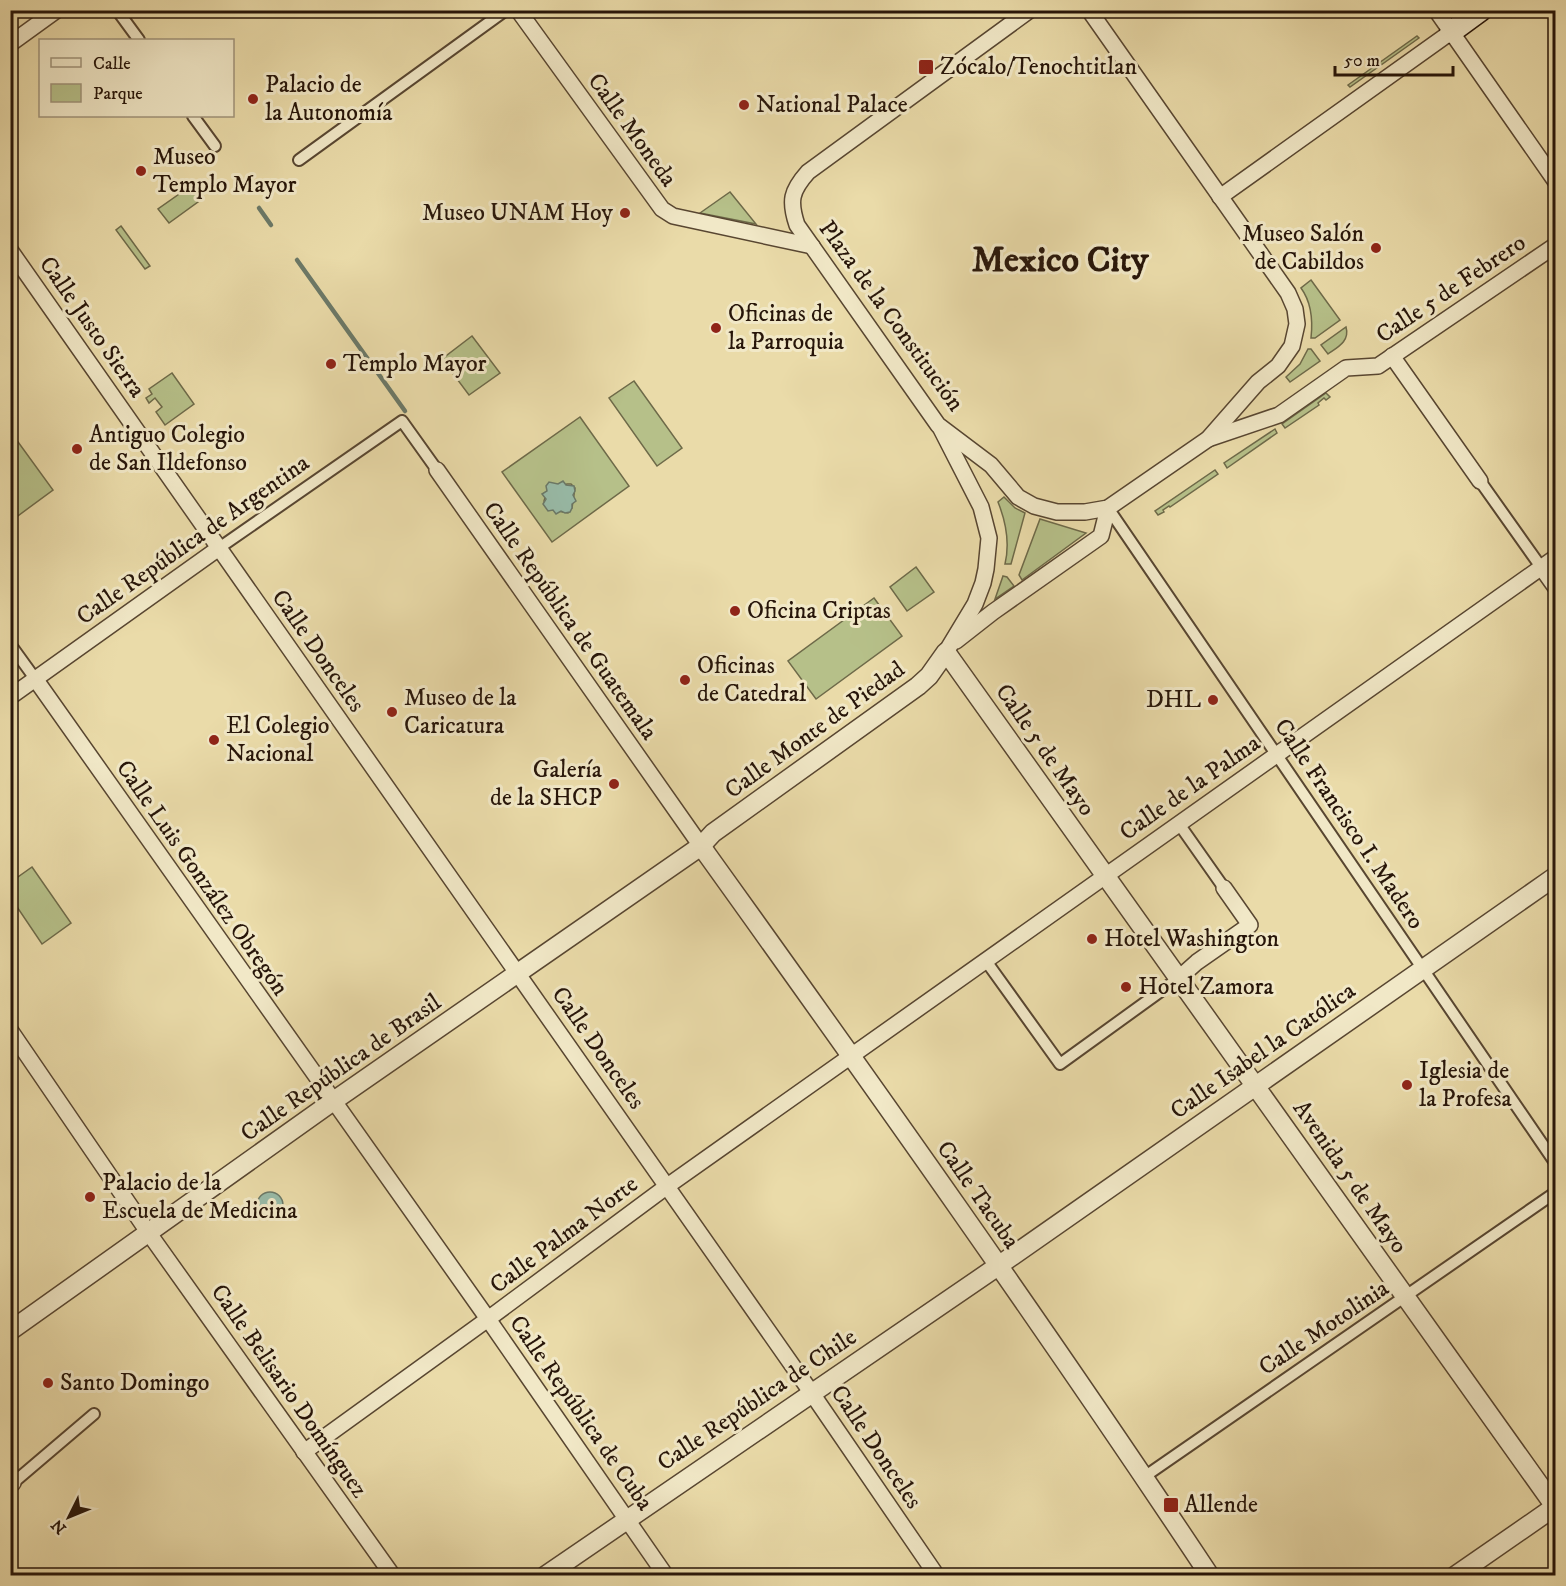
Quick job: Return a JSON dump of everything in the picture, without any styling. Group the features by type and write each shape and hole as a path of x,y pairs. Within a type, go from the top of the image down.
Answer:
{"main road":[{"path":"1451,32 1481,10"}],"street":[{"path":"10,44 57,10"},
{"path":"117,10 138,39"},
{"path":"299,160 506,10"},
{"name":"Calle Moneda","path":"518,10 662,209 673,216 812,246"},
{"name":"Plaza de la Constitución","path":"1030,10 808,172 797,184 792,196 792,209 797,225 938,425 991,465 1008,488 1026,503 1057,512 1085,512 1108,508 1208,439 1258,382 1278,366 1292,346 1297,324 1295,309 1288,292 1089,10"},
{"path":"1436,10 1556,182"},
{"path":"1220,197 1451,32"},
{"path":"194,117 215,146"},
{"name":"Calle 5 de Febrero","path":"1208,439 1279,415 1346,368 1378,366 1556,245"},
{"name":"Calle Justo Sierra","path":"10,250 219,548"},
{"path":"1392,356 1556,588"},
{"name":"Calle República de Argentina","path":"10,698 219,548 402,421"},
{"name":"Calle República de Guatemala","path":"402,421 701,846"},
{"path":"938,425 981,507 989,538 983,583 975,604 946,652"},
{"name":"Calle Monte de Piedad","path":"701,846 713,833 918,686 929,676 958,639 1101,536 1108,508"},
{"name":"Calle Francisco I. Madero","path":"1108,508 1556,1164"},
{"name":"Calle Donceles","path":"219,548 937,1575"},
{"name":"Calle de la Palma","path":"851,1056 1556,557"},
{"path":"10,644 36,680"},
{"name":"Calle 5 de Mayo","path":"946,652 1105,875"},
{"name":"Calle Luis González Obregón","path":"36,680 332,1102"},
{"path":"986,961 1060,1064 1250,925 1179,824"},
{"name":"Calle República de Brasil","path":"10,1331 332,1102 701,846"},
{"name":"Calle Tacuba","path":"701,846 998,1266 1210,1575"},
{"name":"Avenida 5 de Mayo","path":"1105,875 1555,1507"},
{"name":"Calle Isabel la Católica","path":"998,1266 1556,876"},
{"name":"Calle Belisario Domínguez","path":"10,1030 148,1232 393,1575"},
{"name":"Calle Palma Norte","path":"304,1452 488,1320 666,1187 851,1056"},
{"name":"Calle República de Cuba","path":"332,1102 666,1575"},
{"name":"Calle Motolinia","path":"1144,1477 1406,1298 1556,1192"},
{"name":"Calle República de Chile","path":"545,1575 998,1266"},
{"path":"12,1484 94,1414"},
{"path":"1455,1575 1555,1507"}],"green space":[{"path":"1417,36 1419,38 1350,87 1348,85"},
{"path":"192,185 202,199 169,223 158,209"},
{"path":"730,192 756,224 700,213"},
{"path":"121,226 150,266 145,269 116,230"},
{"path":"1311,280 1340,320 1315,338 1311,338 1311,312 1301,288"},
{"path":"1346,327 1345,340 1328,354 1321,345"},
{"path":"472,336 500,373 469,395 442,359"},
{"path":"1308,349 1311,349 1320,361 1290,382 1286,377 1300,364"},
{"path":"172,373 194,404 165,425 156,412 162,407 155,398 149,403 146,398 152,394 149,389"},
{"path":"634,381 682,448 657,466 609,398"},
{"path":"1326,393 1330,397 1326,400 1324,398 1318,403 1319,405 1285,428 1282,424"},
{"path":"580,417 629,486 552,542 502,472","holes":["571,484 575,488 572,508 568,513 553,510 544,501 547,491"]},
{"path":"1275,429 1277,433 1227,468 1224,463"},
{"path":"13,435 53,490 11,521 10,436"},
{"path":"1215,470 1218,474 1163,510 1164,512 1158,515 1155,511"},
{"path":"1004,497 1015,508 1025,513 1011,564 1005,564 1006,533 998,502"},
{"path":"1040,519 1086,533 1022,580 1019,575"},
{"path":"916,567 934,592 907,611 890,587"},
{"path":"1003,576 1007,577 1014,586 995,599"},
{"path":"874,598 902,636 816,699 788,661"},
{"path":"32,867 71,923 42,944 11,898 11,882"}],"shaded area":[{"path":"563,481 566,485 574,486 573,495 576,501 572,504 570,512 561,511 556,514 553,510 548,511 543,504 546,499 542,494 547,491 546,486 549,482 558,484"},
{"path":"270,1192 279,1196 283,1205 279,1214 270,1218 261,1214 257,1205 261,1196"}],"waterway":[{"path":"259,208 271,225"},
{"path":"297,260 405,411"}],"place":[{"name":"Zócalo/Tenochtitlan","path":"926,67"},
{"name":"Palacio de la Autonomía","path":"253,99"},
{"name":"National Palace","path":"744,105"},
{"name":"Museo Templo Mayor","path":"141,171"},
{"name":"Museo UNAM Hoy","path":"625,213"},
{"name":"Museo Salón de Cabildos","path":"1376,248"},
{"name":"Oficinas de la Parroquia","path":"716,328"},
{"name":"Templo Mayor","path":"331,364"},
{"name":"Antiguo Colegio de San Ildefonso","path":"77,449"},
{"name":"Oficina Criptas","path":"735,611"},
{"name":"Oficinas de Catedral","path":"685,680"},
{"name":"DHL","path":"1213,700"},
{"name":"Museo de la Caricatura","path":"392,712"},
{"name":"El Colegio Nacional","path":"214,740"},
{"name":"Galería de la SHCP","path":"614,784"},
{"name":"Hotel Washington","path":"1092,939"},
{"name":"Hotel Zamora","path":"1126,987"},
{"name":"Iglesia de la Profesa","path":"1407,1085"},
{"name":"Palacio de la Escuela de Medicina","path":"90,1197"},
{"name":"Santo Domingo","path":"48,1383"},
{"name":"Allende","path":"1171,1505"}],"district":[{"name":"Mexico City","path":"1060,260"}]}
